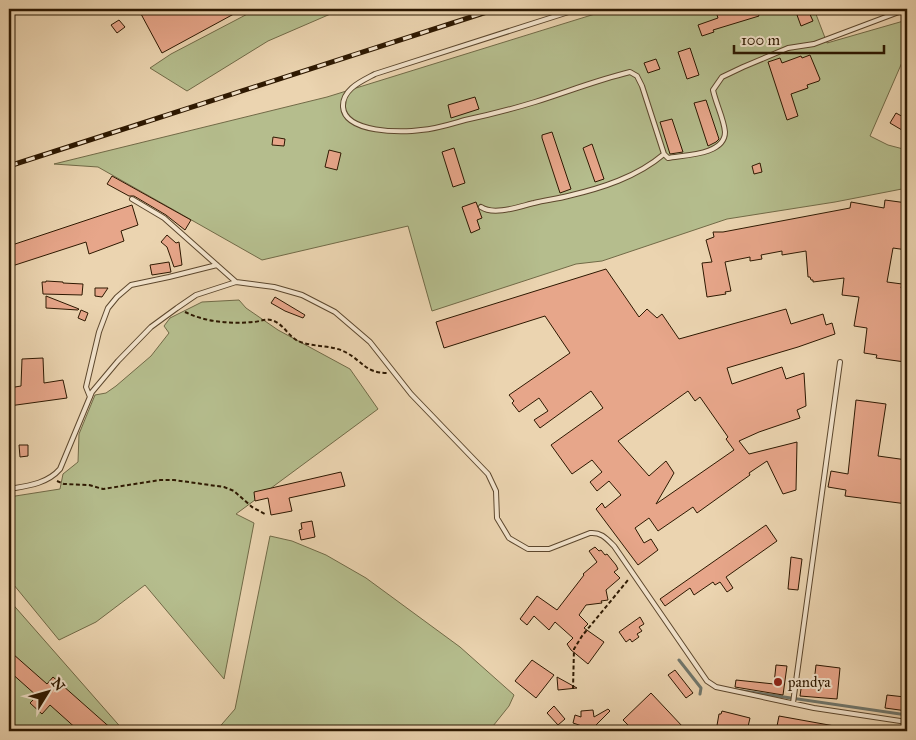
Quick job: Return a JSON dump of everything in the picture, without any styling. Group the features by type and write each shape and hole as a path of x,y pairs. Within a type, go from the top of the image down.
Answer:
{"lane":[{"path":"578,9 375,74 357,84 346,94 343,101 343,112 350,120 362,126 401,132 423,130 511,109 604,78 630,72 637,76 642,86 664,154 668,158 709,151 718,147 724,139 725,131 713,90 722,77 788,48 814,44 907,9"},
{"path":"482,207 495,211 514,209 589,191 640,170 664,154"},
{"path":"132,199 164,218 236,282"},
{"path":"90,397 86,387 99,332 108,308 130,284 169,278 217,265"},
{"path":"9,489 37,484 50,478 60,469 92,392 151,327 196,295 236,282 274,287 302,295 335,312 370,342 410,394 488,474 496,491 497,518 509,538 528,549 549,550 590,533 605,536 614,546 707,681 716,687 793,704 907,722"},
{"path":"793,704 840,362"}],"path":[{"path":"177,308 193,316 220,321 259,322 268,319 275,321 296,340 330,347 346,353 376,373 394,373"},
{"path":"50,478 64,484 89,485 104,489 160,480 174,480 224,487 234,491 252,507 265,514"},
{"path":"573,689 574,650 582,636 633,574"}],"green space":[{"path":"257,9 342,9 268,41 187,91 150,68 171,54"},
{"path":"611,9 814,9 827,43 907,20 907,51 870,136 888,145 907,150 907,188 835,202 727,219 602,261 576,264 432,311 408,226 262,260 98,167 54,164 327,97"},
{"path":"239,300 246,308 278,330 350,369 378,409 236,514 254,523 224,679 145,585 96,622 59,640 9,579 9,497 60,489 63,474 78,462 79,434 95,395 106,393 151,356 169,333 164,326 170,318 202,302"},
{"path":"270,536 292,541 326,555 366,578 460,647 514,695 509,706 489,731 216,731 235,709"},
{"path":"9,600 124,731 9,731"}],"building":[{"path":"151,9 243,9 162,53 141,14"},
{"path":"726,9 756,9 759,16 713,30 714,32 702,36 698,25 718,18 716,12"},
{"path":"808,10 813,21 801,26 797,15"},
{"path":"119,20 125,27 117,33 111,25"},
{"path":"690,48 699,75 687,79 678,52"},
{"path":"810,55 820,79 807,85 808,88 791,94 798,116 787,120 768,62 780,58 782,63 801,56 802,58"},
{"path":"656,59 660,69 648,73 644,63"},
{"path":"475,97 479,109 451,118 448,105"},
{"path":"706,100 719,139 708,146 694,103"},
{"path":"896,113 907,119 907,133 890,123"},
{"path":"672,119 683,152 670,154 660,122"},
{"path":"552,132 571,189 560,193 542,138 542,135"},
{"path":"273,137 285,139 284,146 272,145"},
{"path":"592,144 604,179 595,182 583,148"},
{"path":"454,148 465,183 453,187 442,152"},
{"path":"329,150 341,153 337,170 325,167"},
{"path":"760,163 762,172 754,174 752,166"},
{"path":"112,176 191,220 185,230 166,215 134,196 129,196 107,184"},
{"path":"885,200 907,203 907,250 893,248 887,282 902,284 901,288 907,288 907,359 905,362 876,358 877,355 864,353 867,328 854,326 859,297 842,295 844,278 813,282 808,277 806,251 782,255 782,251 761,255 762,259 750,261 750,257 725,262 731,291 725,292 726,294 707,297 702,263 712,262 706,240 714,237 713,232 723,232 850,208 851,202 884,208"},
{"path":"476,202 482,218 477,220 480,229 471,233 462,207"},
{"path":"132,205 138,225 121,231 124,241 89,254 86,242 9,267 9,246"},
{"path":"167,235 176,243 179,242 182,265 174,267 167,247 161,242"},
{"path":"169,262 171,272 152,275 150,265"},
{"path":"606,269 639,317 647,309 657,318 662,314 679,339 786,309 791,324 823,314 826,325 832,323 835,334 727,368 732,384 782,367 786,379 804,373 806,406 797,410 800,418 739,441 749,454 797,442 796,490 783,494 767,461 697,513 693,507 658,531 649,518 635,528 644,543 651,539 658,550 638,565 596,509 602,503 605,508 621,495 609,481 597,491 590,482 602,472 592,460 572,474 551,445 603,408 591,391 540,428 534,420 548,411 539,398 519,412 509,395 570,353 545,316 444,348 436,322","holes":["688,391 695,401 700,397 728,437 726,439 734,450 656,504 674,473 666,461 649,476 618,441"]},
{"path":"42,282 83,284 82,295 43,294"},
{"path":"95,288 108,288 102,297 95,296"},
{"path":"46,296 79,309 46,308"},
{"path":"275,297 305,315 303,318 271,303"},
{"path":"81,310 88,313 85,321 78,318"},
{"path":"43,358 44,383 63,380 67,398 9,406 9,388 21,386 22,359"},
{"path":"856,400 886,404 878,456 907,460 907,504 845,496 846,490 828,487 831,471 848,474"},
{"path":"19,445 28,445 28,456 20,457"},
{"path":"341,472 345,486 289,498 292,511 271,515 268,498 255,501 254,492"},
{"path":"312,521 315,537 301,540 299,530 302,529 301,523"},
{"path":"766,525 777,541 726,577 733,588 727,592 720,582 715,585 713,582 694,595 690,588 665,606 660,599"},
{"path":"595,547 605,555 607,554 616,565 618,569 614,572 620,578 606,590 608,600 601,601 602,603 586,605 579,615 588,624 584,628 604,642 588,664 571,650 567,644 573,638 555,622 549,630 534,616 527,625 520,619 537,596 557,610 583,574 597,562 589,551"},
{"path":"791,557 802,559 798,590 788,589"},
{"path":"640,617 644,624 639,627 642,631 637,634 639,637 632,642 630,639 626,642 619,632"},
{"path":"13,654 47,684 53,677 114,731 79,731 50,705 42,714 30,703 37,696 9,671 9,659"},
{"path":"532,660 554,675 536,698 515,681"},
{"path":"776,665 787,666 783,695 735,687 736,680 774,684"},
{"path":"816,665 840,668 837,699 800,696 802,682 814,683"},
{"path":"675,670 693,693 686,698 668,675"},
{"path":"557,677 577,688 558,690"},
{"path":"651,693 683,727 679,731 675,731 670,726 664,731 634,731 623,720"},
{"path":"887,695 905,697 907,699 907,711 885,708"},
{"path":"554,706 565,719 558,725 547,713"},
{"path":"608,709 610,711 590,731 577,731 582,726 573,723 575,715 581,717 581,711 593,710 594,717"},
{"path":"722,711 750,718 747,731 716,731 719,714"},
{"path":"779,716 840,727 840,731 776,731"}],"waterway":[{"path":"679,660 701,688 700,694"},
{"path":"736,690 907,715"}],"railway":[{"path":"9,166 496,9"}],"place":[{"name":"pandya","path":"778,682"}]}
